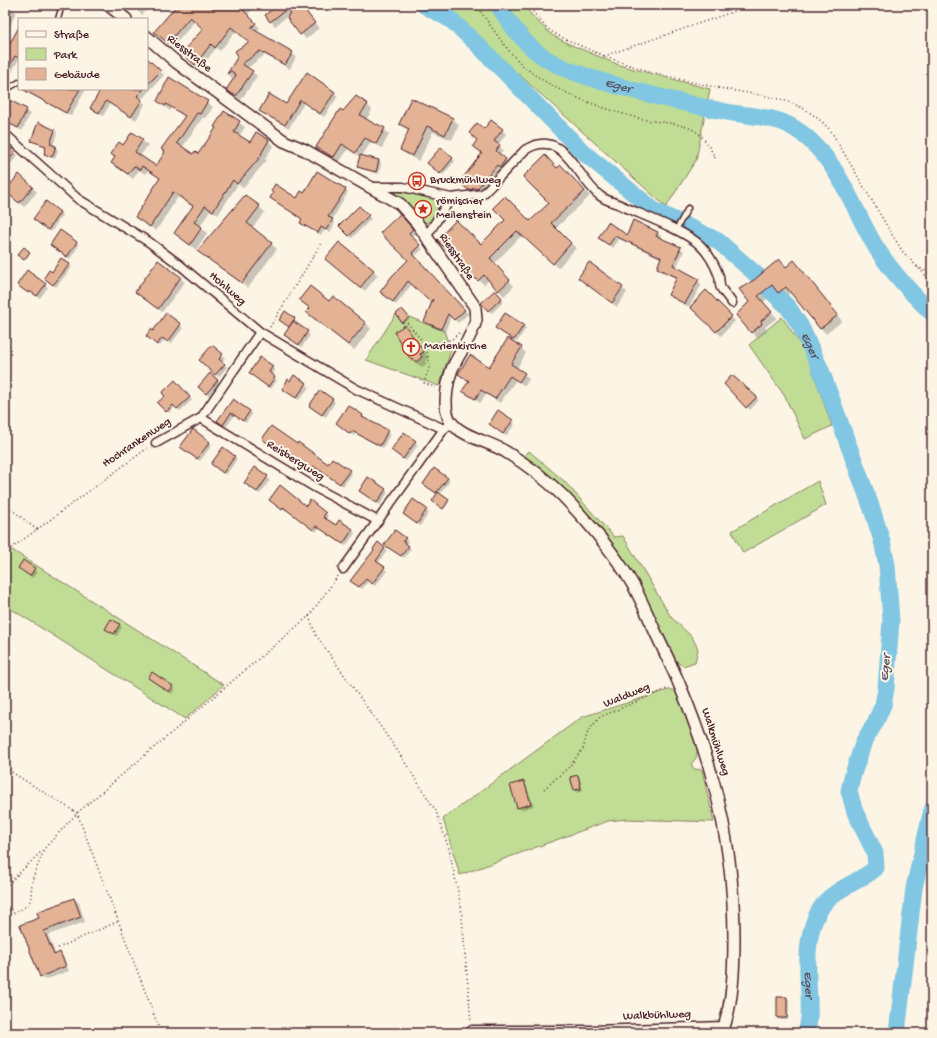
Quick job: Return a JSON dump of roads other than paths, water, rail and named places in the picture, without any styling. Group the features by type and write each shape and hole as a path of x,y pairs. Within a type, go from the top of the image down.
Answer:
{"street":[{"path":"108,5 125,18"},
{"name":"Riesstraße","path":"148,38 176,62 284,141 305,150 400,204 417,223 475,307 476,318 473,328 452,370 446,412 447,426"},
{"name":"Hohlweg","path":"5,134 78,199 149,242 174,260 260,332 356,389 447,426"},
{"path":"369,187 403,187 451,198 483,194 525,150 542,143 552,145 562,152 599,196 676,231 700,245 714,264 720,278 720,287 732,303"},
{"path":"426,237 451,198"},
{"name":"Hochrankenweg","path":"156,442 201,418 260,332"},
{"name":"Reisbergweg","path":"201,418 316,488 378,521"},
{"path":"343,569 447,426"},
{"name":"Walkmühlweg","path":"447,426 462,431 506,452 561,494 601,537 632,584 680,684 707,754 713,778 732,888 734,920 733,982 723,1030"},
{"name":"Walkbühlweg","path":"472,1032 723,1030"}],"lane":[{"path":"58,18 62,5"},
{"path":"9,88 18,83"},
{"path":"676,231 688,208"}],"waterway":[{"name":"Eger","path":"424,5 451,20 478,45 584,153 655,211 718,241 758,276"},
{"name":"Eger","path":"498,5 514,28 533,49 549,61 567,69 635,91 696,106 775,120 789,125 805,136 819,149 831,164 883,258 917,298 932,313"},
{"name":"Eger","path":"768,288 788,307 801,327 820,368 872,509 882,541 887,565 891,620 886,689 883,705 875,723 864,741 849,791 855,812 875,853 876,868 827,900 814,921 809,946 809,1015 805,1033"},
{"name":"Eger","path":"897,1033 914,888 932,810"}],"place":[{"name":"Bruckmühlweg","path":"417,181"},
{"name":"römischer Meilenstein","path":"423,209"},
{"name":"Marienkirche","path":"411,347"}]}
